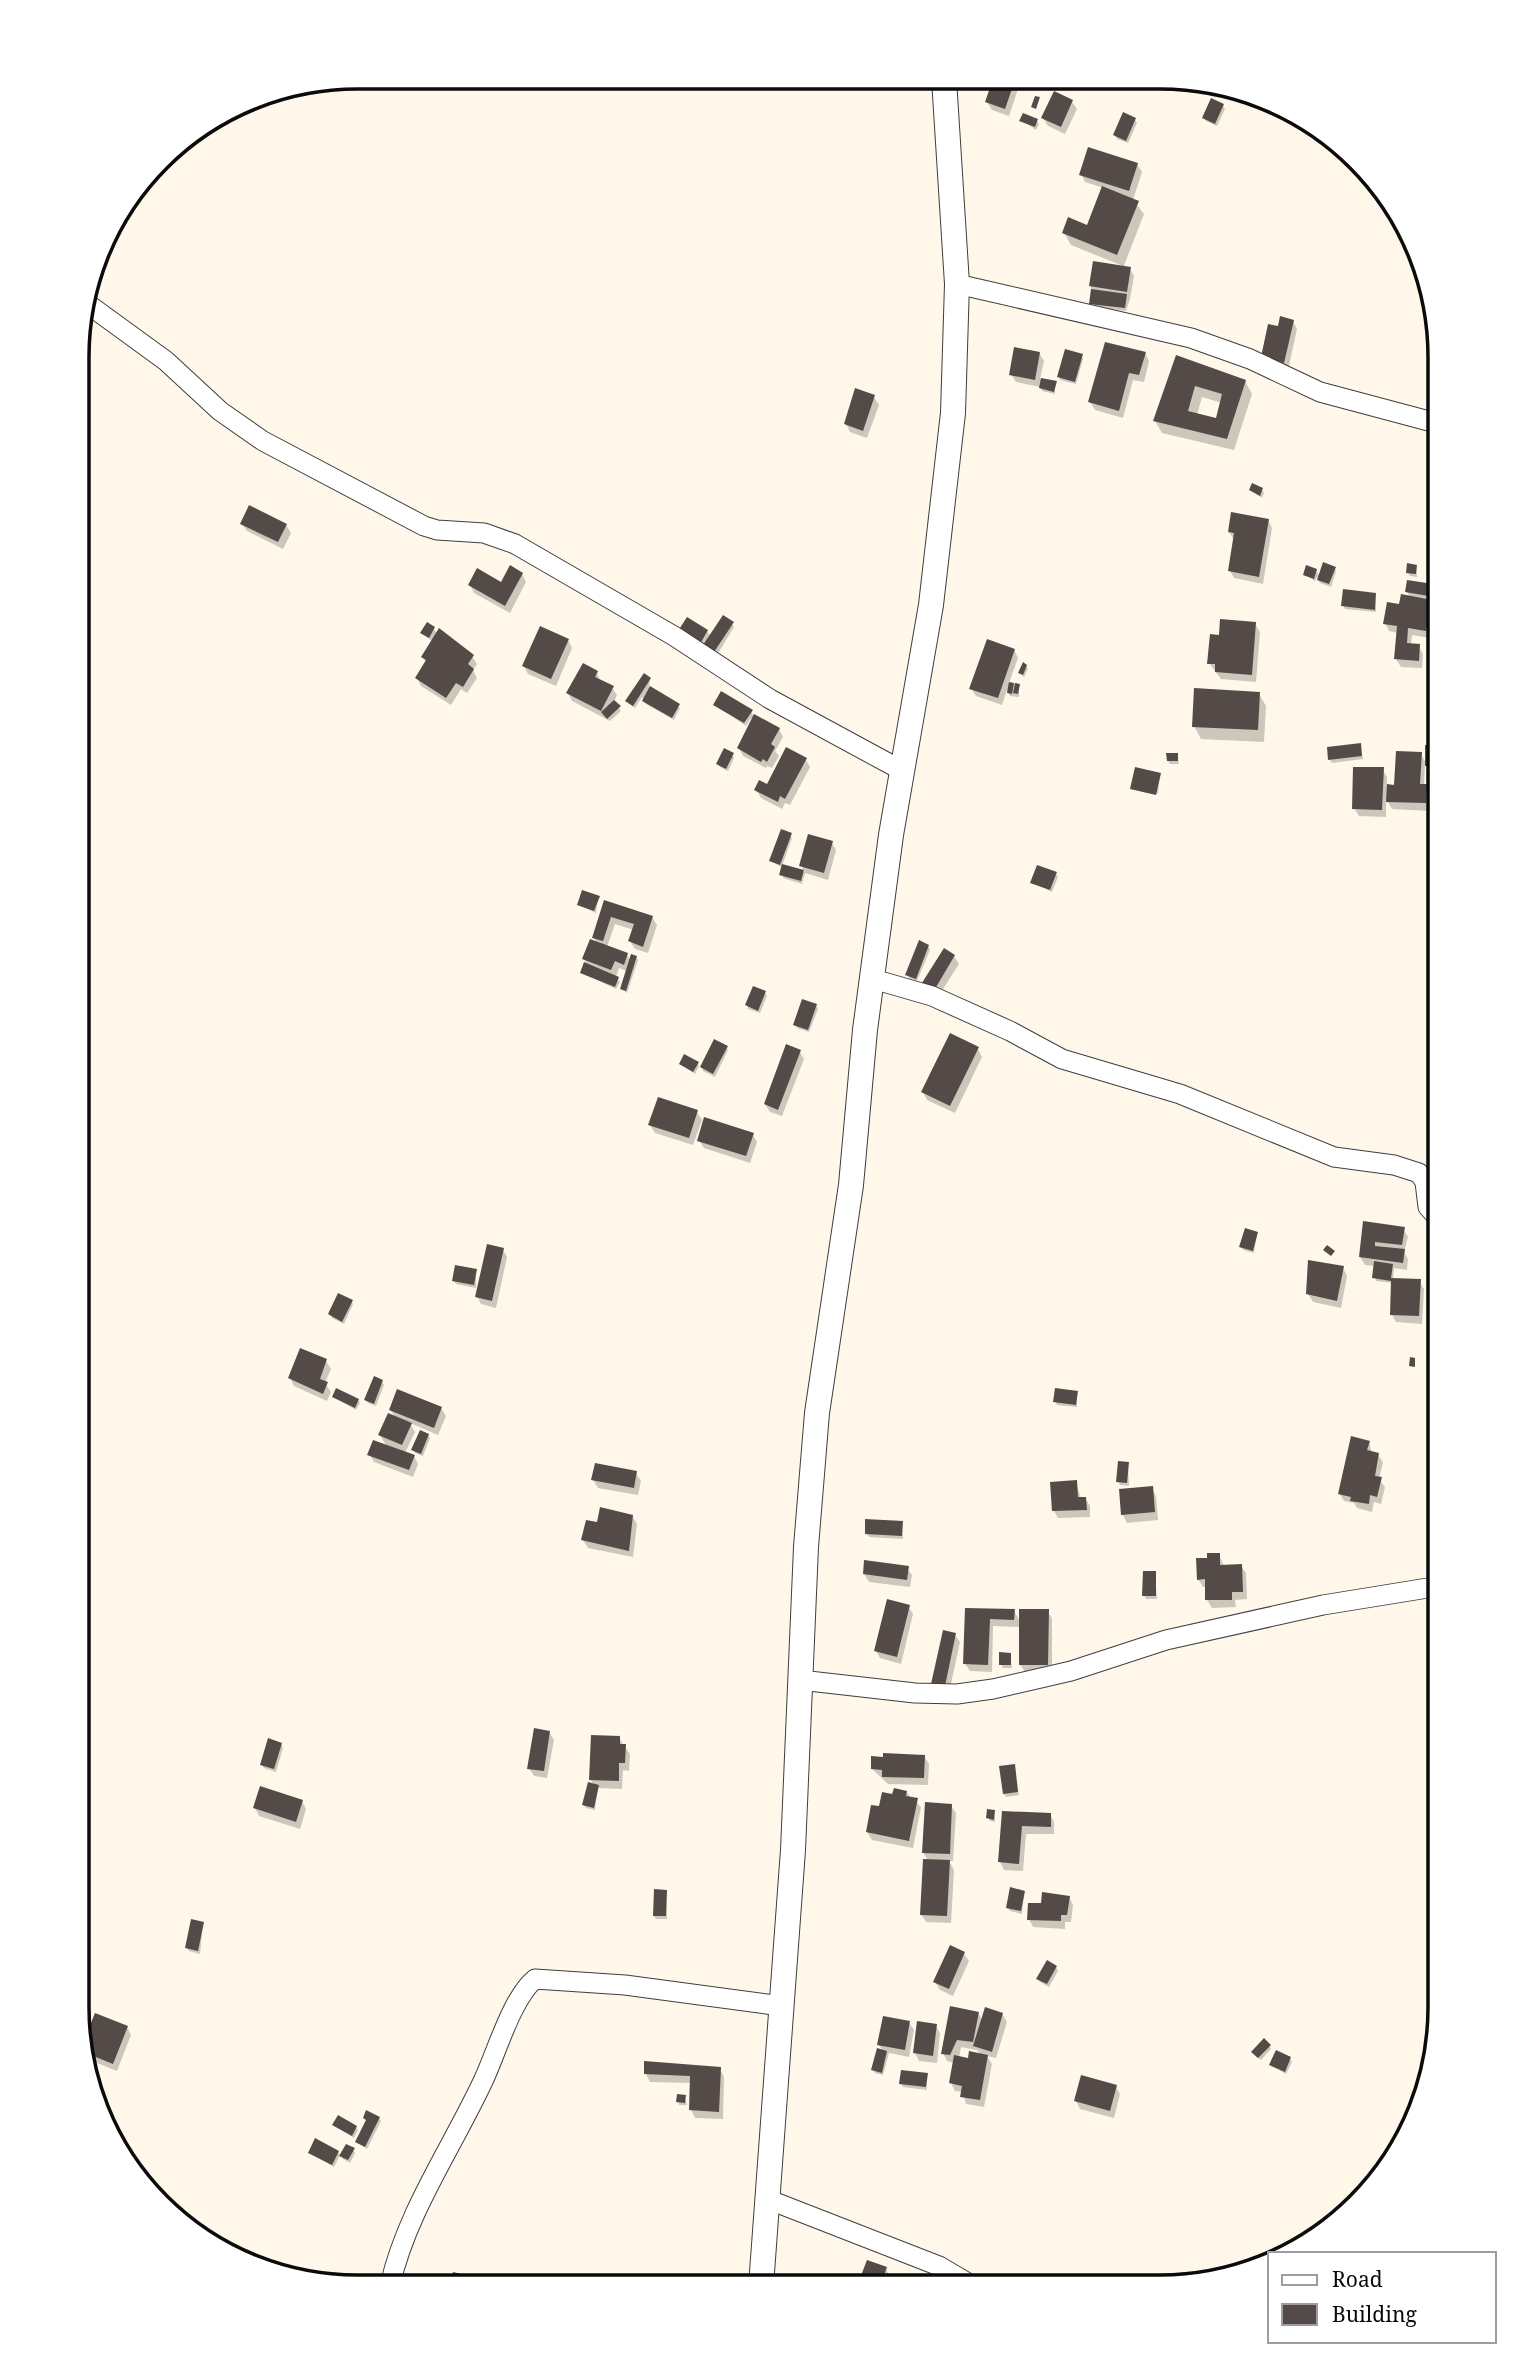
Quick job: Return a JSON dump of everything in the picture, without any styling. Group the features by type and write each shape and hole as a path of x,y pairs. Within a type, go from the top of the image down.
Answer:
{"street":[{"path":"762,2275 782,2006 806,1548 817,1413 851,1185 865,1030 901,770 931,606 953,413 957,284 945,89"},
{"path":"957,284 1191,338 1250,359 1320,392 1428,421"},
{"path":"94,308 166,361 220,411 263,441 424,526 437,530 484,533 514,544 674,636 770,699 901,770"},
{"path":"873,979 932,996 1010,1031 1062,1059 1180,1094 1334,1157 1394,1165 1419,1173 1425,1182 1428,1207"},
{"path":"800,1680 915,1693 957,1694 993,1689 1071,1671 1166,1640 1323,1605 1428,1588"},
{"path":"393,2275 407,2230 483,2082 520,1998 535,1979 625,1984 782,2006"},
{"path":"767,2199 939,2266 954,2275"}],"building":[{"path":"990,89 1012,89 1005,109 985,102"},
{"path":"1054,91 1073,100 1061,127 1041,118"},
{"path":"1035,96 1040,97 1036,109 1031,107"},
{"path":"1211,98 1224,104 1215,124 1202,118"},
{"path":"1123,112 1136,118 1126,141 1113,135"},
{"path":"1023,113 1038,119 1035,127 1019,121"},
{"path":"1088,147 1138,163 1129,191 1079,175"},
{"path":"1102,186 1139,201 1117,255 1062,233 1068,217 1087,225"},
{"path":"1093,261 1131,267 1127,292 1089,286"},
{"path":"1091,289 1127,294 1125,308 1089,304"},
{"path":"1280,316 1294,320 1284,363 1261,357 1268,324 1278,326"},
{"path":"1105,342 1146,352 1139,375 1129,373 1119,411 1088,402"},
{"path":"1014,347 1040,352 1035,380 1009,375"},
{"path":"1065,349 1083,354 1075,382 1057,377"},
{"path":"1176,355 1246,380 1227,439 1153,421","holes":["1195,386 1222,394 1216,418 1188,411"]},
{"path":"1041,378 1057,381 1054,392 1039,388"},
{"path":"855,388 875,395 863,431 844,424"},
{"path":"1252,483 1263,488 1260,496 1249,490"},
{"path":"249,505 287,524 278,542 240,524"},
{"path":"1231,512 1269,519 1259,577 1228,571 1234,533 1228,532"},
{"path":"1323,562 1336,567 1329,584 1317,580"},
{"path":"1407,563 1417,565 1416,574 1406,573"},
{"path":"510,565 523,573 505,606 468,585 477,568 501,582"},
{"path":"1306,565 1317,569 1314,579 1303,575"},
{"path":"1407,580 1428,583 1428,596 1405,592"},
{"path":"1343,589 1376,593 1375,610 1341,606"},
{"path":"1401,594 1428,599 1426,631 1408,628 1407,643 1420,644 1419,661 1394,659 1397,626 1383,624 1387,602 1399,604"},
{"path":"723,615 734,622 714,652 703,645"},
{"path":"687,617 708,630 700,644 678,631"},
{"path":"1220,619 1256,622 1252,675 1215,672 1215,664 1207,664 1210,634 1219,635"},
{"path":"427,622 435,627 429,638 420,633"},
{"path":"540,626 569,639 551,679 522,666"},
{"path":"439,628 474,655 468,664 474,669 463,687 456,683 446,698 415,678 426,660 421,657"},
{"path":"987,639 1015,649 998,698 969,689"},
{"path":"1023,662 1027,665 1023,675 1018,673"},
{"path":"583,663 598,671 595,677 614,686 601,711 566,693"},
{"path":"644,673 651,678 633,706 625,701"},
{"path":"1009,682 1014,683 1012,694 1007,693"},
{"path":"1015,683 1020,684 1018,694 1013,693"},
{"path":"650,686 680,704 672,718 642,701"},
{"path":"1194,688 1260,692 1258,730 1192,727"},
{"path":"721,691 753,710 744,723 713,705"},
{"path":"614,700 621,706 607,719 601,712"},
{"path":"754,714 780,728 771,744 775,747 767,762 763,759 761,762 737,748"},
{"path":"1361,743 1362,756 1328,760 1327,747"},
{"path":"1425,745 1428,745 1428,766 1425,766"},
{"path":"786,747 807,758 785,799 780,796 778,802 754,790 759,780 767,784"},
{"path":"724,748 734,753 726,769 716,764"},
{"path":"1396,751 1422,752 1420,784 1427,784 1426,803 1386,802 1387,784 1394,785"},
{"path":"1166,753 1178,753 1178,761 1167,761"},
{"path":"1135,767 1161,773 1156,795 1130,789"},
{"path":"1353,767 1384,767 1382,810 1352,809"},
{"path":"781,829 792,833 780,865 769,861"},
{"path":"808,834 833,841 824,873 799,866"},
{"path":"782,864 804,870 801,881 779,875"},
{"path":"1037,865 1057,872 1050,890 1030,883"},
{"path":"582,890 600,896 594,911 577,905"},
{"path":"604,900 653,916 643,947 628,941 634,924 611,917 603,941 592,938"},
{"path":"590,939 628,953 624,965 615,961 611,970 582,959"},
{"path":"919,940 929,945 916,979 905,975"},
{"path":"944,948 955,955 932,994 920,986"},
{"path":"631,954 637,956 626,991 620,989"},
{"path":"584,962 619,977 615,987 580,973"},
{"path":"753,986 766,991 758,1011 745,1005"},
{"path":"802,999 817,1004 808,1030 793,1025"},
{"path":"950,1033 979,1047 950,1106 921,1092"},
{"path":"714,1039 728,1046 713,1074 700,1067"},
{"path":"786,1044 801,1050 778,1110 764,1104"},
{"path":"684,1054 699,1062 693,1072 679,1064"},
{"path":"658,1097 698,1110 689,1138 648,1125"},
{"path":"704,1117 754,1133 746,1156 697,1141"},
{"path":"1363,1221 1405,1227 1402,1245 1375,1242 1375,1246 1405,1249 1403,1263 1359,1257"},
{"path":"1245,1228 1258,1232 1253,1251 1239,1247"},
{"path":"487,1244 504,1248 492,1301 475,1297"},
{"path":"1327,1245 1335,1251 1331,1256 1323,1250"},
{"path":"1308,1260 1344,1266 1337,1301 1306,1294"},
{"path":"1374,1261 1393,1264 1391,1278 1421,1279 1419,1316 1390,1315 1391,1281 1372,1278"},
{"path":"455,1265 477,1269 474,1285 452,1281"},
{"path":"338,1293 353,1300 342,1322 328,1314"},
{"path":"300,1348 327,1359 320,1379 328,1382 323,1394 288,1378"},
{"path":"1410,1357 1415,1358 1415,1367 1409,1366"},
{"path":"374,1376 383,1380 374,1404 364,1400"},
{"path":"336,1388 359,1399 355,1408 332,1397"},
{"path":"1055,1388 1078,1391 1076,1405 1053,1402"},
{"path":"397,1389 442,1407 434,1428 389,1410"},
{"path":"388,1413 412,1423 402,1445 378,1435"},
{"path":"420,1430 429,1434 421,1454 411,1450"},
{"path":"1351,1436 1370,1441 1367,1450 1379,1453 1375,1476 1382,1477 1377,1497 1370,1495 1369,1504 1350,1501 1351,1497 1338,1494"},
{"path":"373,1440 415,1455 409,1470 367,1455"},
{"path":"1118,1461 1129,1462 1127,1483 1116,1482"},
{"path":"595,1463 637,1471 634,1488 591,1480"},
{"path":"1077,1480 1078,1497 1086,1497 1087,1510 1052,1511 1050,1482"},
{"path":"1153,1486 1155,1512 1121,1515 1119,1489"},
{"path":"600,1507 633,1515 629,1551 581,1540 586,1520 597,1522"},
{"path":"865,1519 903,1521 902,1536 865,1534"},
{"path":"1207,1553 1220,1553 1220,1565 1242,1564 1243,1592 1232,1592 1232,1600 1205,1600 1205,1579 1197,1580 1196,1558 1207,1558"},
{"path":"864,1560 909,1566 907,1580 863,1574"},
{"path":"1143,1571 1156,1571 1156,1596 1142,1596"},
{"path":"887,1599 910,1605 897,1657 874,1651"},
{"path":"965,1608 1015,1609 1014,1620 990,1619 988,1665 963,1664"},
{"path":"1019,1609 1049,1609 1048,1665 1019,1665"},
{"path":"943,1630 956,1633 945,1686 931,1684"},
{"path":"999,1652 1011,1653 1011,1665 999,1665"},
{"path":"534,1728 550,1731 544,1771 527,1769"},
{"path":"591,1735 620,1736 620,1744 626,1744 625,1763 619,1763 619,1781 589,1780"},
{"path":"268,1738 282,1743 274,1769 260,1765"},
{"path":"883,1753 925,1755 924,1778 882,1777 882,1770 871,1769 871,1756 883,1757"},
{"path":"1015,1764 1018,1792 1003,1794 999,1766"},
{"path":"588,1782 599,1785 594,1808 582,1805"},
{"path":"260,1786 303,1800 296,1822 253,1808"},
{"path":"894,1788 907,1791 906,1796 918,1798 909,1841 866,1832 871,1805 879,1806 882,1792 892,1794"},
{"path":"925,1802 952,1804 950,1854 922,1853"},
{"path":"987,1809 995,1810 994,1820 986,1818"},
{"path":"1002,1811 1051,1813 1051,1827 1022,1826 1019,1864 998,1862"},
{"path":"923,1859 950,1860 947,1916 920,1915"},
{"path":"1010,1887 1025,1891 1021,1911 1006,1908"},
{"path":"654,1889 667,1890 666,1916 653,1916"},
{"path":"1042,1892 1070,1896 1067,1915 1061,1915 1061,1921 1027,1920 1028,1903 1041,1903"},
{"path":"191,1919 204,1922 198,1951 185,1948"},
{"path":"950,1945 965,1952 949,1989 933,1982"},
{"path":"1047,1960 1057,1966 1047,1984 1036,1979"},
{"path":"950,2006 979,2012 973,2042 957,2040 950,2055 941,2054"},
{"path":"985,2007 1003,2013 992,2052 973,2046"},
{"path":"95,2013 128,2026 113,2064 94,2056 90,2025"},
{"path":"883,2016 910,2021 905,2050 877,2045"},
{"path":"917,2021 937,2024 933,2056 913,2053"},
{"path":"1264,2038 1271,2045 1258,2058 1251,2052"},
{"path":"877,2048 887,2051 882,2073 871,2070"},
{"path":"1276,2050 1291,2057 1285,2072 1269,2065"},
{"path":"969,2051 988,2055 980,2100 960,2097 962,2086 949,2083 954,2055 968,2058"},
{"path":"644,2061 721,2067 719,2112 689,2110 690,2076 644,2074"},
{"path":"901,2070 928,2073 926,2087 899,2084"},
{"path":"1081,2075 1117,2085 1110,2111 1074,2101"},
{"path":"677,2094 686,2095 685,2103 676,2102"},
{"path":"366,2110 380,2117 365,2147 355,2142 366,2120 363,2118"},
{"path":"338,2115 357,2126 352,2136 332,2125"},
{"path":"315,2138 339,2151 332,2165 308,2153"},
{"path":"346,2144 355,2148 348,2160 339,2156"},
{"path":"867,2260 887,2267 884,2275 861,2275"}]}
